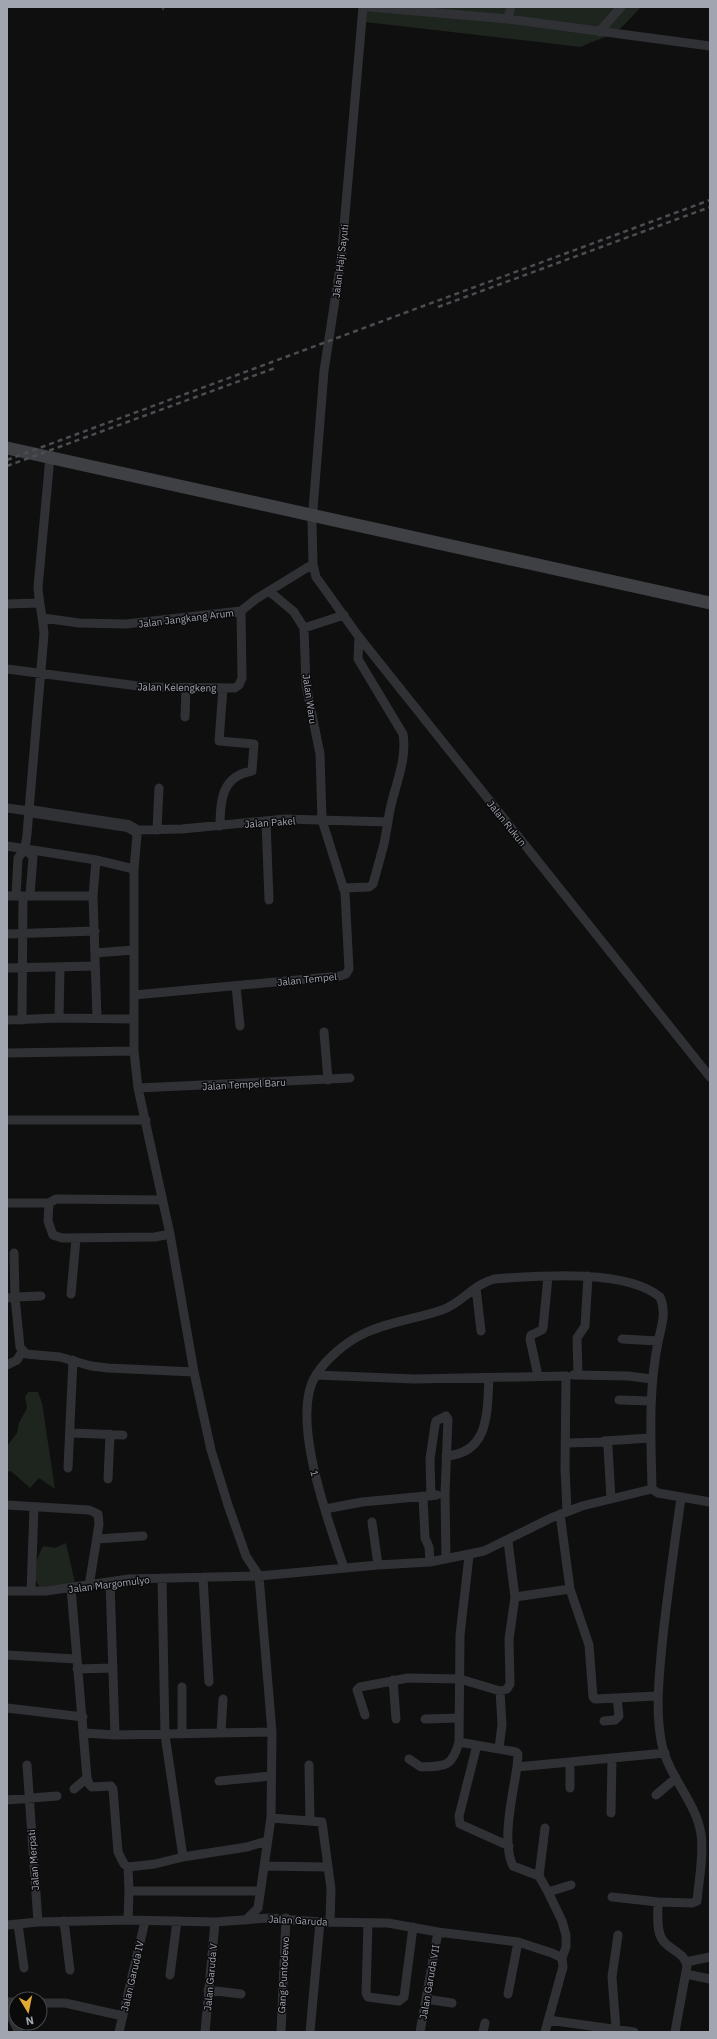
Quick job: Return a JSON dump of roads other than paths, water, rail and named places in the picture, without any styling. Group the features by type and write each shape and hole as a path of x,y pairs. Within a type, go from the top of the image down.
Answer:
{"main road":[{"path":"7,448 243,501 312,514 710,604"}],"street":[{"name":"Jalan Haji Sayuti","path":"312,514 324,371 341,261 363,7"},
{"path":"370,7 508,19 710,46"},
{"path":"508,19 511,7"},
{"path":"599,32 621,7"},
{"path":"22,1020 24,968 18,858 25,849 29,811 44,618 39,603 38,587 50,457"},
{"path":"312,514 313,564"},
{"name":"Jalan Jangkang Arum","path":"44,618 79,624 126,624 241,611 269,591 313,564"},
{"name":"Jalan Rukun","path":"313,564 316,577 321,586 359,637 710,1077"},
{"path":"269,591 294,612 304,628 344,615"},
{"path":"7,604 39,603"},
{"name":"Jalan Kelengkeng","path":"7,669 138,686 186,689 235,688 239,685 242,678 241,611"},
{"name":"Jalan Waru","path":"304,628 306,685 320,754 322,820"},
{"path":"343,888 369,888 373,884 384,844 389,806 406,749 404,734 358,659 359,637"},
{"path":"219,826 222,797 232,779 243,772 252,771 254,744 218,741 223,688"},
{"path":"185,717 186,689"},
{"path":"157,830 159,788"},
{"path":"7,808 128,826 135,830 137,835 134,869 134,1050 138,1088 170,1234 194,1372 212,1450 228,1505 246,1556 259,1576 272,1732 271,1818 258,1908 246,1920"},
{"name":"Jalan Pakel","path":"135,830 219,826 266,821 322,820 388,822"},
{"name":"Jalan Tempel","path":"134,995 340,976 346,974 349,969 350,962 343,888 322,820"},
{"path":"266,821 269,900"},
{"path":"7,846 96,860 134,869"},
{"path":"19,896 33,858 25,849"},
{"path":"96,860 93,896 97,1018"},
{"path":"19,896 93,896"},
{"path":"7,934 95,931"},
{"path":"95,952 134,950"},
{"path":"7,968 60,968 95,966"},
{"path":"59,1018 60,968"},
{"path":"236,986 240,1026"},
{"path":"7,1020 59,1018 134,1019"},
{"path":"324,1032 328,1080"},
{"path":"7,1052 134,1050"},
{"name":"Jalan Tempel Baru","path":"138,1088 350,1078"},
{"path":"7,1120 146,1120"},
{"path":"7,1203 49,1203 56,1199 162,1200"},
{"path":"49,1203 48,1221 53,1235 76,1238 155,1237 170,1234"},
{"path":"71,1294 76,1238"},
{"path":"7,1365 17,1360 22,1352 11,1298 14,1253"},
{"path":"316,1375 334,1355 361,1335 444,1309 465,1298 484,1282 494,1279 558,1275 588,1276 628,1283 660,1297 663,1309 662,1326 658,1341 650,1401 652,1489 658,1493 710,1502"},
{"path":"538,1376 530,1339 531,1335 542,1330 543,1328 548,1276"},
{"path":"578,1374 577,1338 585,1326 588,1276"},
{"path":"476,1288 482,1330"},
{"path":"11,1298 41,1296"},
{"path":"622,1339 658,1341"},
{"path":"22,1352 33,1355 51,1356 73,1360 108,1368 194,1372"},
{"path":"68,1468 71,1433 73,1360"},
{"path":"316,1375 407,1379 566,1376 578,1374 628,1376 652,1379"},
{"name":"1","path":"316,1375 310,1392 307,1430 309,1450 325,1509 344,1568"},
{"path":"566,1376 566,1443 563,1513 570,1589 589,1645 593,1696 595,1699 657,1696"},
{"path":"446,1456 458,1455 466,1451 482,1435 487,1418 489,1378"},
{"path":"619,1400 650,1401"},
{"path":"430,1562 429,1547 425,1538 430,1459 436,1421 446,1416 448,1419 445,1494 446,1558"},
{"path":"71,1433 123,1435"},
{"path":"108,1479 110,1434"},
{"path":"566,1443 650,1438"},
{"path":"604,1441 608,1447 611,1499"},
{"name":"Jalan Margomulyo","path":"7,1591 71,1588 129,1579 259,1576 378,1565 430,1562 446,1558 469,1556 508,1541 563,1513 652,1489"},
{"path":"325,1509 362,1502 445,1494"},
{"path":"612,1898 692,1904 697,1901 701,1833 696,1818 662,1746 657,1696 667,1598 681,1498"},
{"path":"7,1505 94,1512 99,1517 89,1586"},
{"path":"31,1591 34,1507"},
{"path":"372,1522 378,1565"},
{"path":"97,1539 143,1536"},
{"path":"365,1715 357,1690 360,1687 393,1680 460,1679 500,1691 507,1689 510,1684 509,1639 515,1597 508,1541"},
{"path":"409,1759 421,1767 447,1764 455,1757 459,1742 460,1634 469,1556"},
{"path":"203,1577 209,1682"},
{"path":"162,1578 165,1735 183,1857"},
{"path":"110,1582 115,1735"},
{"path":"71,1588 76,1659 83,1717 84,1752 89,1784 92,1787 111,1786 113,1789 118,1852 124,1864 128,1867 128,1920"},
{"path":"515,1597 570,1589"},
{"path":"7,1655 76,1659"},
{"path":"77,1669 113,1668"},
{"path":"393,1680 396,1719"},
{"path":"182,1687 182,1734"},
{"path":"499,1749 502,1724 500,1691"},
{"path":"604,1721 615,1720 619,1716 617,1698"},
{"path":"221,1733 223,1699"},
{"path":"7,1708 83,1717"},
{"path":"425,1719 459,1718"},
{"path":"84,1733 115,1735 165,1735 272,1732"},
{"path":"459,1742 477,1744 516,1752 518,1754 508,1838 510,1860 514,1866 540,1876"},
{"path":"477,1744 459,1816 460,1824 508,1846"},
{"path":"517,1767 665,1753"},
{"path":"611,1814 612,1759"},
{"path":"570,1763 570,1788"},
{"name":"Jalan Merpati","path":"27,1765 38,1922"},
{"path":"309,1765 310,1821"},
{"path":"219,1781 271,1776"},
{"path":"74,1789 88,1778"},
{"path":"656,1795 676,1778"},
{"path":"7,1800 57,1796"},
{"path":"271,1818 322,1822 330,1890 330,1922"},
{"path":"545,1828 540,1876 562,1921 566,1935 566,1947 562,1958 563,1967 545,2032"},
{"path":"128,1867 155,1864 183,1857 267,1842"},
{"path":"264,1866 327,1867"},
{"path":"548,1892 571,1886"},
{"path":"129,1891 260,1891"},
{"path":"658,1902 659,1929 662,1941 679,1953 686,1962 686,1974 675,2032"},
{"path":"258,1908 269,1918"},
{"name":"Jalan Garuda","path":"7,1925 38,1922 128,1920 215,1922 269,1918 286,1918 320,1922 388,1923 438,1932 518,1942 552,1953 562,1958"},
{"name":"Gang Puntodewo","path":"281,2032 286,1918"},
{"path":"64,1921 70,1970"},
{"name":"Jalan Garuda IV","path":"119,2032 144,1921"},
{"path":"170,1975 177,1921"},
{"name":"Jalan Garuda V","path":"205,2032 215,1922"},
{"path":"310,2032 320,1922"},
{"path":"368,1923 366,1993 368,1997 372,1999 399,2001 404,1997 413,1927"},
{"path":"18,1924 24,1968"},
{"name":"Jalan Garuda VII","path":"420,2032 438,1932"},
{"path":"616,2030 612,1977 618,1935"},
{"path":"508,1994 518,1942"},
{"path":"686,1962 710,1957"},
{"path":"686,1974 710,1979"},
{"path":"208,1990 241,1994"},
{"path":"426,1999 452,2003"},
{"path":"48,2003 65,2003 123,2016"},
{"path":"7,2009 19,2032"},
{"path":"548,2020 634,2032"}],"railway":[{"path":"7,460 710,200"},
{"path":"438,307 710,207"},
{"path":"7,466 275,368"}]}
